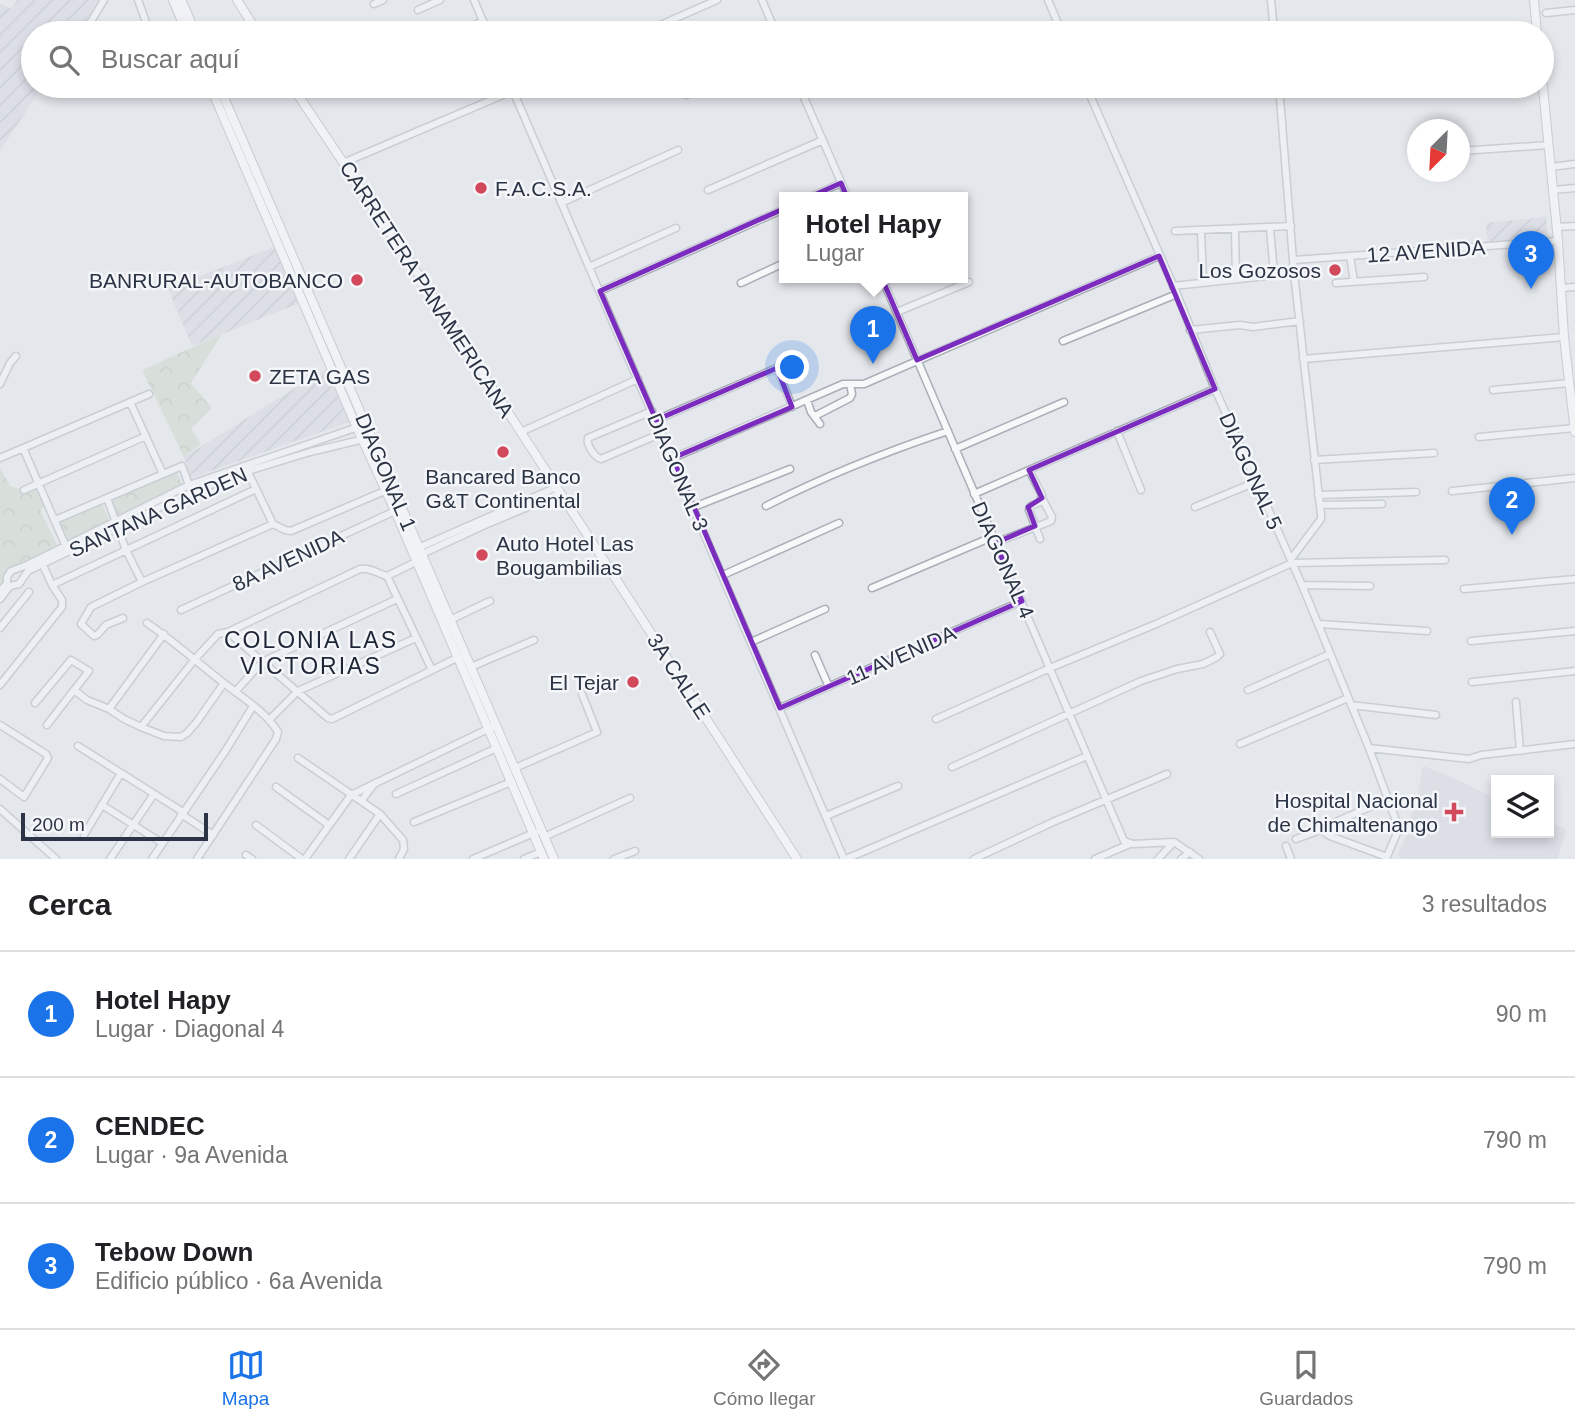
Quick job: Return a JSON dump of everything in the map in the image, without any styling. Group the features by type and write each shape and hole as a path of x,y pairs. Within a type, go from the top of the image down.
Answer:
{"main road":[{"path":"173,0 182,21"},
{"path":"181,0 191,21"},
{"path":"237,0 250,21"},
{"path":"1534,0 1536,21"},
{"name":"DIAGONAL 1","path":"215,98 492,727 514,768 539,833 543,856"},
{"name":"DIAGONAL 1","path":"224,98 361,426"},
{"name":"CARRETERA PANAMERICANA","path":"300,98 559,490"},
{"path":"1544,98 1558,241 1564,337 1572,379 1575,430"},
{"name":"DIAGONAL 1","path":"367,438 396,511 450,620 462,656 471,667 497,748 512,782 554,859"},
{"name":"3A CALLE","path":"559,490 797,859"}],"street":[{"path":"91,21 104,0"},
{"path":"138,0 146,21"},
{"path":"374,4 383,0"},
{"path":"418,10 440,0"},
{"path":"474,0 483,21"},
{"path":"669,21 717,0"},
{"path":"762,0 771,21"},
{"path":"1048,0 1057,21"},
{"path":"1271,0 1273,21"},
{"path":"1546,13 1575,10"},
{"path":"343,163 489,98"},
{"name":"DIAGONAL 3","path":"516,98 845,859"},
{"path":"804,98 845,192"},
{"name":"DIAGONAL 5","path":"1091,98 1177,294 1214,389 1303,585 1369,748 1398,830 1387,858"},
{"path":"1280,98 1294,273 1321,519 1291,561"},
{"path":"708,190 823,141"},
{"path":"1470,149 1548,145"},
{"path":"561,203 678,150"},
{"path":"1550,167 1575,164"},
{"path":"821,192 841,183"},
{"path":"1553,190 1575,188"},
{"path":"600,291 779,211"},
{"path":"1175,231 1291,226"},
{"path":"1556,227 1575,226"},
{"path":"589,267 676,228"},
{"path":"1270,228 1274,275"},
{"path":"1235,229 1236,278"},
{"path":"1200,230 1203,281"},
{"name":"12 AVENIDA","path":"1294,260 1558,241"},
{"path":"673,458 844,384 864,384 1159,256"},
{"path":"1350,256 1354,282"},
{"path":"741,283 779,265"},
{"path":"1173,286 1294,273"},
{"path":"1336,283 1424,277"},
{"name":"DIAGONAL 4","path":"884,283 1087,756 1127,842"},
{"path":"897,312 967,283"},
{"path":"1561,288 1575,287"},
{"path":"1063,341 1177,294"},
{"path":"1190,330 1300,321"},
{"path":"1303,359 1564,337"},
{"path":"0,384 16,356"},
{"path":"656,420 800,357"},
{"path":"777,368 792,407"},
{"path":"521,432 638,379"},
{"path":"1493,390 1572,379"},
{"path":"815,416 850,398 850,384"},
{"path":"974,494 1214,389"},
{"path":"0,458 149,394"},
{"path":"807,400 811,412 820,424"},
{"path":"130,402 163,474"},
{"path":"955,449 1064,402"},
{"path":"652,411 588,438 587,442 596,457 601,459 662,433"},
{"name":"SANTANA GARDEN","path":"0,599 9,585 7,577 11,571 23,571 190,489 361,426"},
{"path":"1479,437 1575,430"},
{"path":"766,506 855,465 948,431"},
{"path":"1117,432 1141,490"},
{"path":"24,490 146,436"},
{"path":"327,438 331,447"},
{"name":"SANTANA GARDEN","path":"246,468 367,438"},
{"path":"23,448 67,549"},
{"path":"1314,460 1434,453"},
{"path":"55,520 182,466 190,489"},
{"path":"246,468 273,524 291,531 387,490"},
{"path":"694,507 790,469"},
{"path":"872,589 1052,520 1028,470"},
{"path":"1452,491 1575,478"},
{"path":"1195,507 1256,481"},
{"path":"52,585 256,489"},
{"path":"387,576 418,555 559,490"},
{"path":"1318,495 1416,492"},
{"path":"107,498 126,550 142,582"},
{"path":"1041,539 1029,510 1042,498"},
{"path":"1320,505 1382,504"},
{"name":"8A AVENIDA","path":"181,610 396,511"},
{"path":"723,575 839,523"},
{"path":"123,618 106,625 93,636 81,624 91,607 273,524"},
{"path":"0,685 62,607 62,600 52,585 42,560"},
{"path":"936,719 1156,624 1291,561 1446,560"},
{"path":"141,727 195,659 219,634 360,569 369,569 387,576 432,670"},
{"name":"SANTANA GARDEN","path":"0,591 9,585 19,584 23,571"},
{"path":"1464,589 1575,579"},
{"path":"1303,585 1370,586"},
{"path":"0,628 3,617 29,592"},
{"path":"235,692 262,662 397,598"},
{"path":"450,620 490,601"},
{"name":"11 AVENIDA","path":"780,708 1021,601"},
{"path":"751,642 825,609"},
{"path":"147,623 253,706 277,730 278,736 197,859"},
{"path":"1319,624 1427,631"},
{"path":"1471,640 1575,631"},
{"path":"228,632 324,716 332,719 462,656"},
{"path":"952,767 1141,681 1203,664 1217,657 1220,654 1210,632"},
{"path":"109,709 164,634"},
{"path":"269,720 298,691 416,638"},
{"path":"471,667 534,640"},
{"path":"1248,690 1330,654"},
{"path":"815,655 830,687"},
{"path":"36,703 71,660 88,670 47,725"},
{"path":"1472,682 1575,671"},
{"path":"74,690 87,700 141,727 164,736 181,737 196,723 224,683"},
{"path":"514,768 597,732 582,694"},
{"path":"1240,744 1350,702 1436,715"},
{"path":"1516,702 1520,751"},
{"path":"152,859 253,706"},
{"path":"0,725 46,754 48,758 24,797 0,779"},
{"path":"256,825 304,859 351,794 492,727"},
{"path":"1369,748 1469,759 1480,755 1575,744"},
{"path":"78,746 213,835"},
{"path":"396,794 497,748"},
{"path":"845,859 1087,756"},
{"path":"298,758 380,814 403,841 404,849 400,859"},
{"path":"84,835 121,773"},
{"path":"975,859 1053,822 1167,774"},
{"path":"361,801 376,781"},
{"path":"414,822 512,782"},
{"path":"826,816 898,786"},
{"path":"276,787 330,825"},
{"path":"110,859 154,794"},
{"path":"473,859 630,798"},
{"path":"1296,839 1388,799"},
{"path":"102,805 162,843"},
{"path":"0,808 56,859"},
{"path":"349,859 380,814"},
{"path":"1322,829 1331,836 1387,858"},
{"path":"1095,859 1127,842 1174,842 1199,859"},
{"path":"1158,859 1174,842"},
{"path":"1286,846 1291,859"},
{"path":"614,859 635,850"},
{"path":"1181,859 1190,852"},
{"path":"246,855 252,859"},
{"path":"524,859 543,856"}],"highlighted area":[{"path":"841,183 917,360 1159,256 1215,389 1029,470 1042,498 1028,507 1035,526 995,543 1022,601 780,708 673,458 792,407 777,368 656,420 600,291"}],"shaded area":[{"path":"17,0 99,0 85,21 21,21 21,98 35,98 0,151 0,3 11,9"},
{"path":"1546,217 1548,240 1488,245 1486,223"},
{"path":"277,246 300,303 192,346 168,289"},
{"path":"326,369 349,422 191,478 184,457"},
{"name":"Hospital Nacional de Chimaltenango","path":"1423,766 1491,796 1491,838 1554,838 1554,824 1567,830 1557,859 1404,859 1397,856 1417,801"}],"green space":[{"path":"222,334 191,383 212,408 191,429 201,444 184,457 142,370"},
{"path":"0,468 11,487 20,488 23,494 37,487 46,506 40,510 57,545 15,569 0,591"},
{"path":"176,471 182,485 117,517 110,501"},
{"path":"102,504 110,520 69,541 59,522"}],"place":[{"name":"F.A.C.S.A.","path":"481,188"},
{"name":"Los Gozosos","path":"1335,270"},
{"name":"BANRURAL-AUTOBANCO","path":"357,280"},
{"name":"Tebow Down","path":"1531,289"},
{"name":"Hotel Hapy","path":"873,364"},
{"name":"ZETA GAS","path":"255,376"},
{"name":"Bancared Banco G&T Continental","path":"503,452"},
{"name":"CENDEC","path":"1512,535"},
{"name":"Auto Hotel Las Bougambilias","path":"482,555"},
{"name":"El Tejar","path":"633,682"},
{"name":"Hospital Nacional de Chimaltenango","path":"1454,812"}],"district":[{"name":"COLONIA LAS VICTORIAS","path":"311,653"}]}
